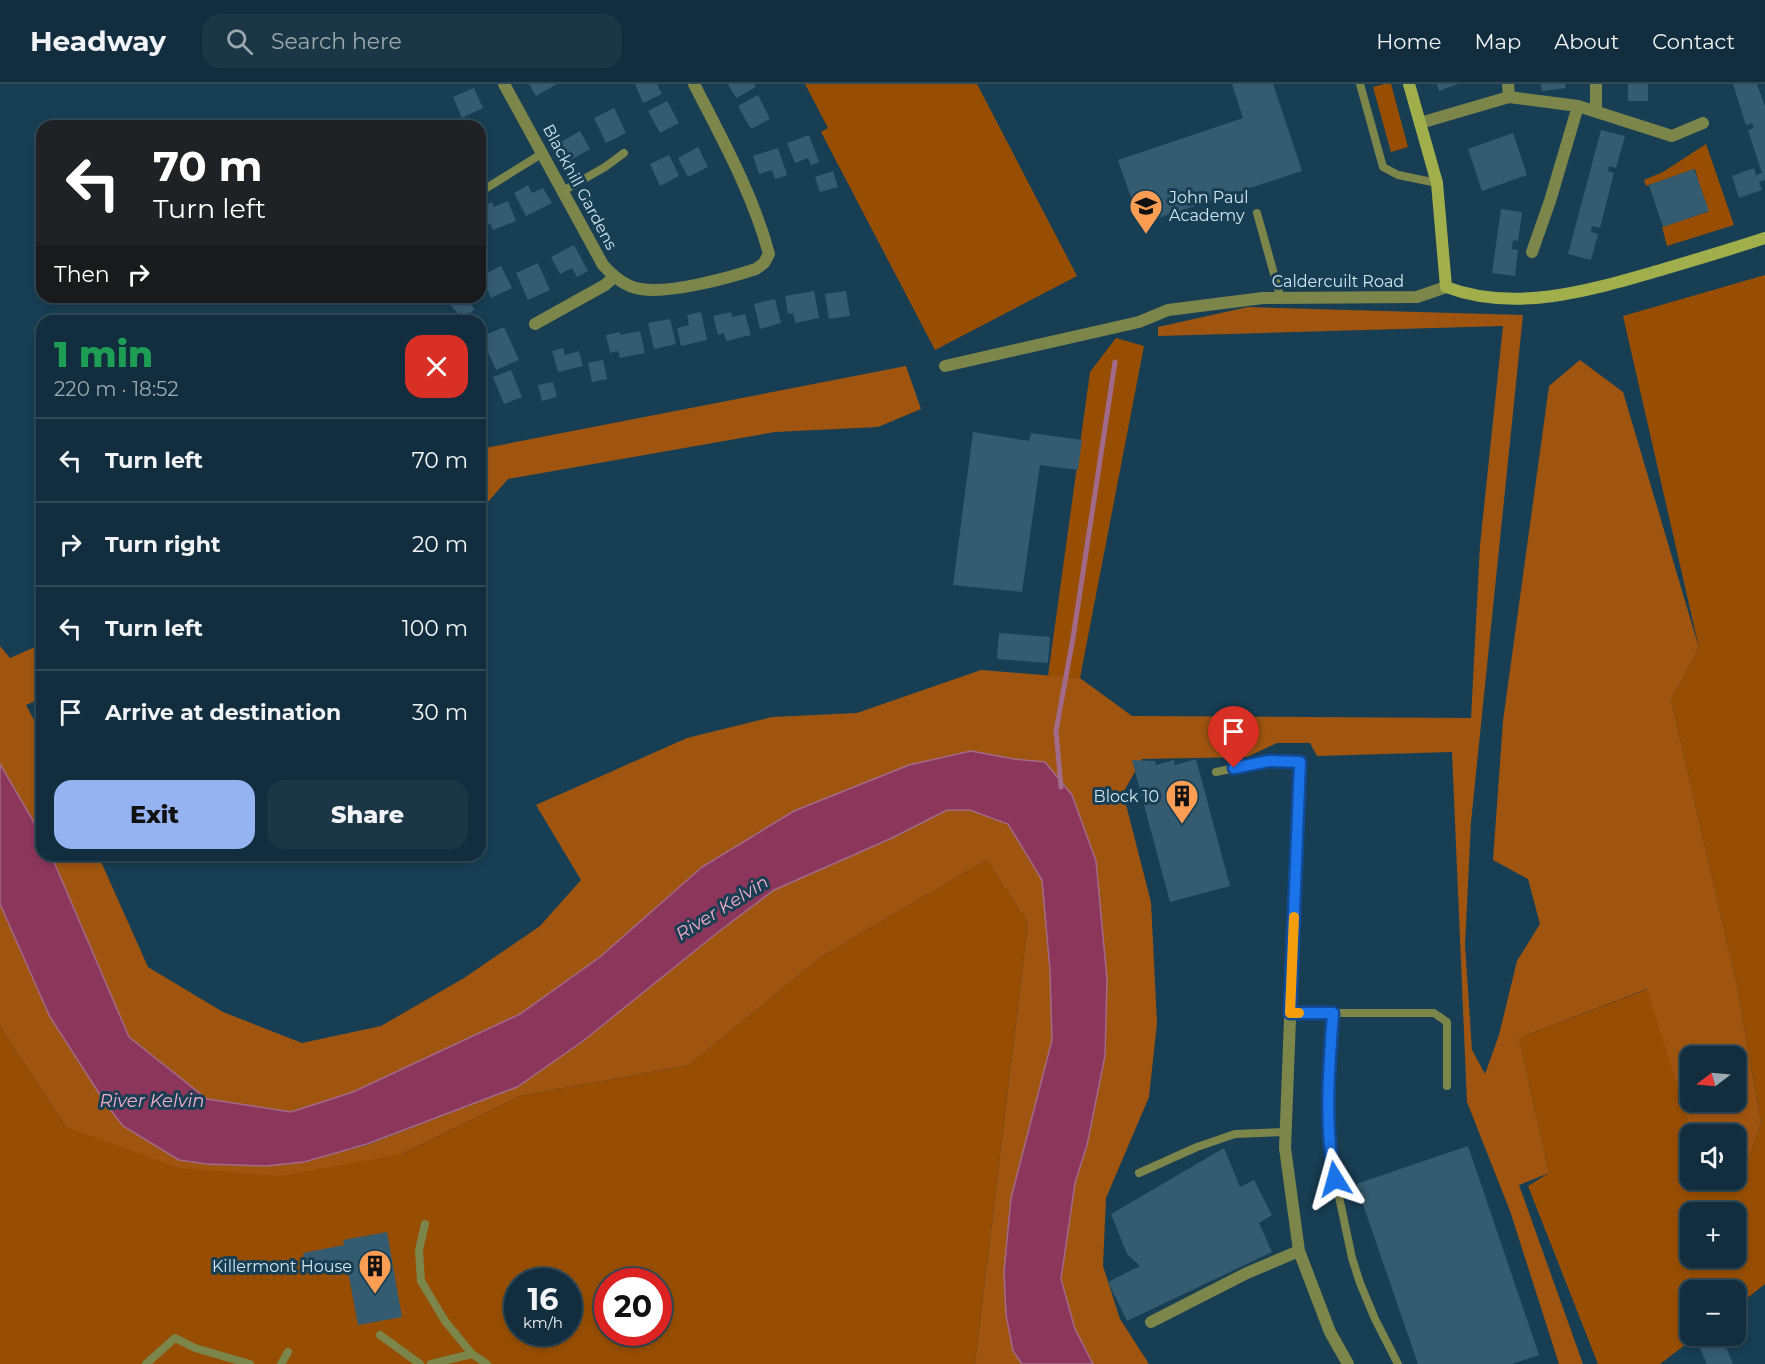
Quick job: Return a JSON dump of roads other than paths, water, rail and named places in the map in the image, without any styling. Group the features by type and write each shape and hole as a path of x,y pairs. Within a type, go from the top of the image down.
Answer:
{"street":[{"name":"Blackhill Gardens","path":"504,84 603,265 614,277"},
{"path":"535,324 605,285 614,277 627,285 641,289 676,288 756,269 764,262 769,254 763,230 738,172 694,84"},
{"path":"1409,84 1437,183 1446,287 1467,295 1503,300 1595,289 1765,238"},
{"path":"1596,84 1596,112"},
{"path":"1420,123 1508,90 1578,106 1672,136 1702,123"},
{"path":"1532,252 1550,201 1578,106"},
{"name":"Caldercuilt Road","path":"945,366 1139,322 1168,310 1263,298 1417,297 1446,287"},
{"path":"1300,762 1285,1148 1299,1251 1330,1332 1348,1364"},
{"path":"1151,1322 1247,1273 1299,1251"}],"lane":[{"path":"1360,84 1383,167 1398,176 1437,183"},
{"path":"486,188 543,153"},
{"path":"563,191 605,167 624,153"},
{"path":"1257,213 1281,299"},
{"path":"1216,772 1269,761 1300,762"},
{"path":"1290,1013 1434,1013 1447,1022 1447,1086"},
{"path":"1333,1013 1329,1065 1331,1159 1358,1275 1375,1319 1398,1364"},
{"path":"1139,1173 1197,1147 1235,1134 1286,1132"},
{"path":"425,1224 419,1250 421,1281 445,1321 472,1354 487,1364"},
{"path":"380,1335 420,1364"},
{"path":"146,1364 175,1338 195,1348 250,1364"},
{"path":"281,1364 288,1352"},
{"path":"431,1364 472,1354"}],"water":[{"name":"River Kelvin","path":"971,751 1045,762 1072,795 1096,861 1107,979 1105,1056 1087,1145 1075,1183 1061,1279 1075,1329 1093,1364 1022,1364 1013,1351 1006,1315 1004,1272 1011,1198 1052,1040 1050,970 1042,880 1008,824 970,810 947,810 892,838 774,890 583,1041 517,1087 367,1144 304,1162 266,1166 207,1164 179,1160 123,1126 106,1104 50,1017 0,904 0,764 36,826 36,861 54,861 129,1037 207,1099 291,1112 353,1092 520,1014 600,957 702,867 794,811 909,765"}],"waterway":[{"path":"1061,787 1056,731 1073,638 1115,362"}],"place":[{"name":"John Paul Academy","path":"1146,235"},
{"name":"Block 10","path":"1182,825"},
{"name":"Killermont House","path":"375,1295"}]}
